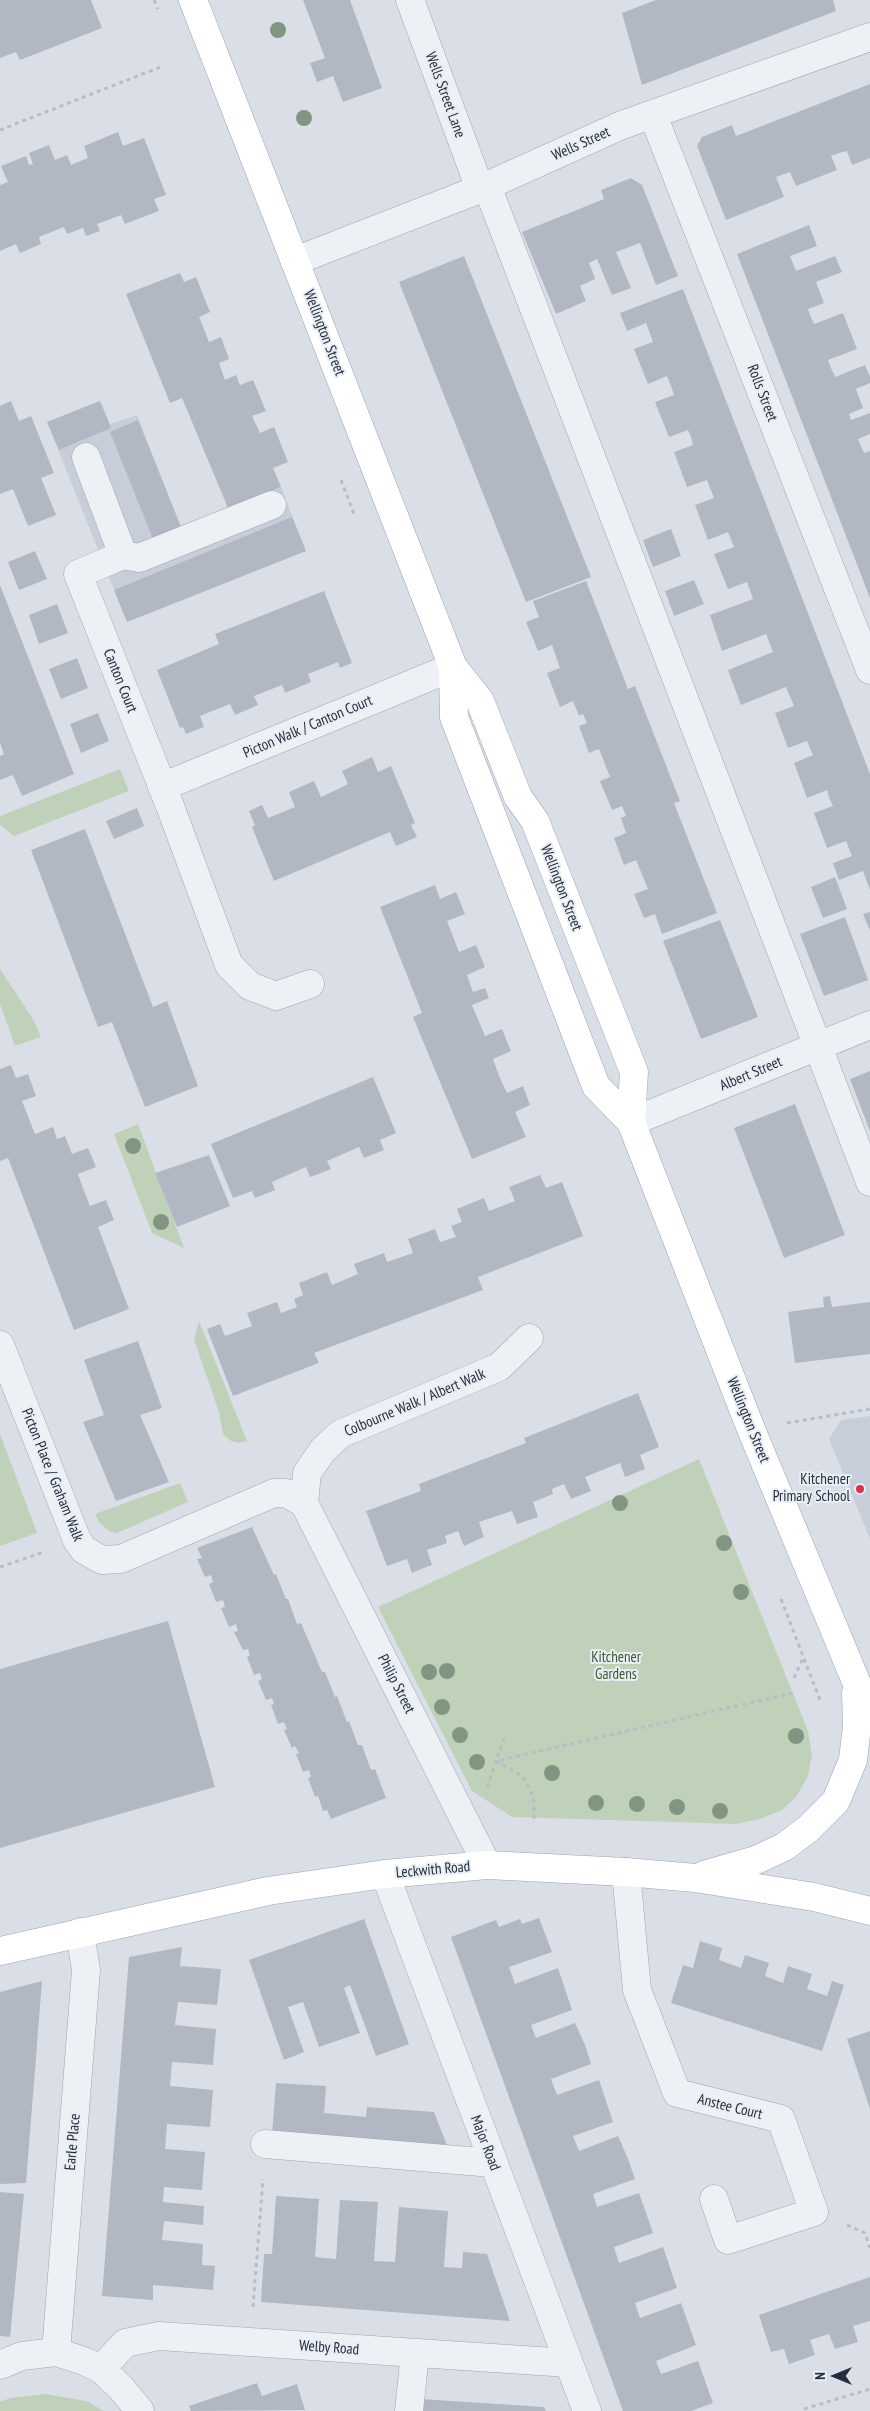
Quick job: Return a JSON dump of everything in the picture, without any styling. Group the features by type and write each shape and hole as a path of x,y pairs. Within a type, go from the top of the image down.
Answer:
{"main road":[{"name":"Wellington Street","path":"193,0 453,667 480,701 518,797 535,821 634,1072 631,1122"},
{"name":"Wellington Street","path":"453,667 454,717 596,1086 631,1122 751,1429 870,1715"},
{"path":"695,1878 756,1860 784,1847 808,1829 836,1801 853,1760 857,1726 855,1680"},
{"name":"Leckwith Road","path":"0,1951 239,1897 385,1874 487,1865 626,1872 695,1878 814,1897 870,1911"}],"street":[{"name":"Wells Street Lane","path":"410,0 870,1182"},
{"name":"Wells Street","path":"296,261 483,188 622,125 870,37"},
{"name":"Rolls Street","path":"654,115 870,670"},
{"path":"86,457 123,555 139,558 272,505"},
{"name":"Canton Court","path":"123,555 78,574 162,787 229,965 250,986 276,996 310,984"},
{"name":"Picton Walk / Canton Court","path":"162,787 453,667"},
{"name":"Albert Street","path":"631,1122 870,1025"},
{"name":"Colbourne Walk / Albert Walk","path":"304,1503 307,1473 323,1450 340,1434 499,1367 529,1338"},
{"name":"Picton Place / Graham Walk","path":"0,1345 77,1540 84,1550 102,1560 121,1559 274,1493 286,1493 304,1503"},
{"name":"Philip Street","path":"304,1503 487,1865"},
{"name":"Anstee Court","path":"626,1872 637,1990 677,2093 781,2119 814,2212 728,2240 714,2199"},
{"name":"Major Road","path":"385,1874 587,2411"},
{"name":"Earle Place","path":"56,2352 86,1970 80,1932"},
{"path":"265,2144 493,2163"},
{"name":"Welby Road","path":"101,2369 125,2342 159,2336 570,2363"},
{"path":"0,2365 22,2356 56,2352 84,2361 101,2369 122,2388 140,2411"},
{"path":"409,2411 415,2353"}],"path":[{"path":"0,130 163,66"},
{"path":"751,1429 870,1410"},
{"path":"0,1567 77,1540"},
{"path":"794,1678 804,1656"},
{"path":"496,1761 793,1693"},
{"path":"486,1789 504,1738"},
{"path":"496,1761 521,1775 530,1788 534,1802 534,1823"},
{"path":"250,2342 265,2144"},
{"path":"804,2409 870,2389"}],"shaded area":[{"path":"100,401 110,424 137,415 181,527 281,487 306,551 127,622 47,422"},
{"name":"Kitchener Primary School","path":"870,1416 870,1539 829,1439 841,1420"}],"green space":[{"path":"120,769 129,791 14,836 0,825 0,816"},
{"path":"0,969 33,1019 41,1037 15,1046 0,1004"},
{"path":"138,1124 184,1248 152,1233 114,1134"},
{"path":"199,1321 247,1441 239,1443 231,1441 223,1434 219,1412 194,1340"},
{"path":"0,1434 37,1533 0,1546"},
{"name":"Kitchener Gardens","path":"699,1459 808,1731 812,1755 808,1776 796,1797 782,1810 760,1819 736,1824 512,1817 472,1791 378,1607"},
{"path":"180,1483 188,1502 117,1533 109,1531 99,1522 95,1514"},
{"path":"46,2394 86,2401 104,2411 0,2411 0,2402 10,2398"}],"building":[{"path":"0,0 91,0 102,28 20,60 16,52 0,58"},
{"path":"303,0 350,0 382,88 343,102 333,76 317,82 310,63 325,58"},
{"path":"656,0 833,0 836,11 642,85 622,13"},
{"path":"870,84 870,158 852,165 847,151 831,156 837,170 796,186 790,172 776,177 784,197 726,220 697,146 702,137 732,125 736,136"},
{"path":"118,132 123,146 144,138 166,195 154,199 159,211 125,224 121,215 97,224 100,231 86,236 83,228 67,234 64,227 39,237 41,244 20,253 16,244 0,251 0,185 8,182 1,166 26,156 29,165 33,164 29,153 49,145 55,160 67,155 71,165 88,158 84,146"},
{"path":"631,178 642,185 678,276 656,285 640,243 616,252 631,288 612,295 597,259 589,263 595,279 580,286 586,301 556,314 522,232 604,199 601,190"},
{"path":"809,225 817,246 790,256 796,271 835,256 842,272 816,282 824,303 808,309 810,315 814,324 843,313 857,349 828,360 831,368 835,377 865,365 870,377 870,383 856,389 863,408 849,414 851,420 870,413 870,434 858,439 864,453 870,451 870,598 737,254"},
{"path":"464,256 591,577 526,602 399,282"},
{"path":"180,273 184,282 196,277 210,312 199,317 209,342 221,337 229,359 219,363 225,380 236,375 240,385 253,380 266,411 252,416 260,433 274,427 288,462 273,468 281,487 228,508 182,398 170,403 126,294"},
{"path":"683,289 870,774 870,890 863,871 839,880 833,863 852,856 846,841 827,848 814,813 833,806 827,790 807,798 794,763 813,755 807,741 788,748 775,713 794,706 786,687 741,705 728,670 773,652 766,634 722,651 710,615 753,599 747,582 728,589 714,554 734,547 728,532 708,540 695,505 714,498 707,480 687,487 674,452 693,445 691,437 688,430 669,437 655,402 674,395 671,386 667,376 648,384 634,349 653,342 646,323 627,331 620,313"},
{"path":"11,401 19,421 31,416 54,473 41,478 56,515 28,526 13,489 0,494 0,406"},
{"path":"100,401 111,428 59,450 47,422"},
{"path":"138,420 181,527 153,539 110,432"},
{"path":"292,517 306,551 127,622 114,590"},
{"path":"671,529 681,556 653,567 643,540"},
{"path":"35,551 47,579 19,590 8,562"},
{"path":"694,580 704,604 674,616 665,591"},
{"path":"586,581 628,689 635,686 680,801 674,803 717,913 662,934 655,914 644,918 634,894 648,889 636,860 624,865 614,838 626,833 621,818 626,816 622,806 612,810 600,781 610,777 599,749 589,753 579,726 587,723 583,714 579,716 573,701 560,707 547,673 560,668 552,645 538,651 526,622 539,617 533,601"},
{"path":"0,585 74,774 22,796 13,775 0,780 0,756 4,754 0,743"},
{"path":"324,591 352,663 340,668 338,662 308,674 311,682 285,693 282,685 254,696 258,705 235,715 230,704 200,716 204,727 186,734 183,727 180,728 157,670 219,644 215,634"},
{"path":"57,604 68,633 39,644 29,615"},
{"path":"77,658 88,688 61,699 49,669"},
{"path":"98,713 109,741 81,753 70,724"},
{"path":"372,757 378,772 391,766 415,823 411,825 417,837 396,846 390,832 274,881 252,827 255,825 249,811 262,805 268,818 295,807 289,792 314,781 321,797 348,784 342,771"},
{"path":"137,808 144,826 114,839 106,821"},
{"path":"85,829 153,1007 167,1001 198,1086 145,1107 112,1022 98,1027 31,850"},
{"path":"835,877 847,909 823,918 811,887"},
{"path":"435,885 440,899 456,892 465,914 447,921 459,952 476,945 485,967 467,975 473,992 485,988 489,998 472,1005 485,1036 502,1029 511,1051 493,1059 499,1076 507,1093 523,1086 530,1105 515,1112 526,1137 472,1159 413,1017 422,1013 380,907"},
{"path":"870,912 870,931 863,914"},
{"path":"845,917 868,980 824,996 800,934"},
{"path":"720,920 758,1017 701,1039 663,941"},
{"path":"11,1065 16,1078 28,1074 36,1096 22,1101 35,1134 53,1127 57,1139 65,1136 72,1154 88,1148 96,1167 78,1174 84,1191 90,1206 106,1200 114,1220 98,1227 129,1309 74,1330 8,1158 0,1161 0,1069"},
{"path":"870,1071 870,1131 850,1079"},
{"path":"373,1077 396,1133 380,1140 384,1150 364,1158 359,1147 327,1161 331,1169 310,1177 306,1167 272,1182 275,1190 255,1198 252,1191 233,1198 211,1144"},
{"path":"795,1104 845,1235 784,1258 734,1128"},
{"path":"209,1155 230,1206 177,1227 155,1173"},
{"path":"540,1175 546,1188 562,1182 583,1236 478,1277 483,1290 314,1353 319,1363 233,1396 207,1329 220,1324 225,1336 252,1326 247,1313 277,1302 281,1313 297,1307 294,1299 303,1295 299,1283 327,1272 332,1285 358,1274 354,1264 384,1253 387,1262 413,1253 408,1239 435,1229 440,1242 456,1237 451,1226 462,1222 457,1209 484,1198 489,1211 515,1201 509,1187"},
{"path":"830,1296 832,1307 870,1302 870,1354 795,1363 788,1312 824,1307 823,1297"},
{"path":"138,1341 162,1408 140,1415 169,1482 116,1501 83,1422 104,1415 84,1360"},
{"path":"638,1393 659,1447 640,1455 645,1469 625,1477 620,1463 585,1477 591,1491 571,1499 564,1484 552,1489 553,1494 533,1502 538,1517 517,1524 512,1511 479,1522 484,1537 464,1546 458,1531 445,1536 447,1543 427,1550 432,1565 412,1573 407,1559 387,1566 366,1511 421,1491 419,1484 526,1443 524,1438"},
{"path":"252,1527 274,1575 276,1574 286,1599 288,1599 297,1624 301,1623 322,1672 325,1672 335,1697 337,1696 358,1745 362,1745 371,1770 375,1769 386,1798 331,1819 327,1810 323,1811 318,1796 315,1797 308,1778 311,1777 309,1770 303,1772 296,1754 299,1753 295,1746 292,1748 284,1730 287,1729 284,1722 278,1724 271,1705 274,1704 272,1698 266,1700 258,1681 262,1679 260,1673 254,1675 247,1657 250,1655 248,1649 243,1650 234,1632 238,1631 236,1624 229,1627 221,1608 225,1607 223,1600 216,1602 209,1584 213,1582 211,1575 205,1577 197,1559 202,1558 197,1548"},
{"path":"168,1621 215,1787 0,1848 0,1669"},
{"path":"539,1918 552,1952 509,1967 515,1984 558,1968 572,2010 531,2025 536,2038 575,2023 585,2045 591,2064 551,2079 557,2095 599,2080 613,2122 573,2136 579,2151 618,2136 628,2159 635,2179 593,2194 597,2207 639,2193 653,2233 614,2247 619,2263 663,2247 677,2288 635,2303 640,2318 681,2303 696,2345 656,2361 661,2374 698,2361 713,2403 691,2411 623,2411 451,1937 496,1920 499,1927 520,1919 522,1924"},
{"path":"364,1919 409,2044 376,2056 350,1985 344,1988 360,2033 319,2047 303,2002 288,2007 304,2052 284,2060 249,1960"},
{"path":"700,1941 722,1948 719,1960 741,1968 745,1955 769,1963 765,1976 783,1983 788,1966 812,1974 807,1989 827,1996 832,1981 844,1985 822,2051 671,2003 683,1965 693,1968"},
{"path":"182,1947 180,1966 221,1969 217,2005 178,2002 175,2025 216,2029 213,2065 172,2062 170,2086 213,2090 210,2127 167,2124 165,2149 205,2152 202,2190 164,2187 163,2202 204,2206 203,2225 164,2221 162,2240 203,2244 202,2265 215,2266 213,2290 153,2285 153,2300 102,2296 129,1957"},
{"path":"42,1981 26,2183 0,2184 0,1992"},
{"path":"870,2031 870,2109 847,2039"},
{"path":"276,2083 326,2086 324,2113 366,2117 367,2107 434,2112 448,2148 272,2135"},
{"path":"0,2192 24,2194 10,2337 0,2336"},
{"path":"276,2196 319,2199 315,2257 336,2259 340,2200 378,2202 374,2261 395,2262 399,2207 448,2211 444,2267 462,2268 463,2252 487,2254 510,2321 261,2302 264,2254 272,2254"},
{"path":"870,2277 870,2321 853,2326 858,2342 835,2349 829,2334 810,2340 815,2355 789,2364 784,2349 771,2352 759,2315"},
{"path":"257,2383 262,2396 297,2384 305,2410 191,2411 189,2406"},
{"path":"421,2399 544,2407 546,2411 420,2411"}],"place":[{"name":"Kitchener Primary School","path":"860,1489"}]}
